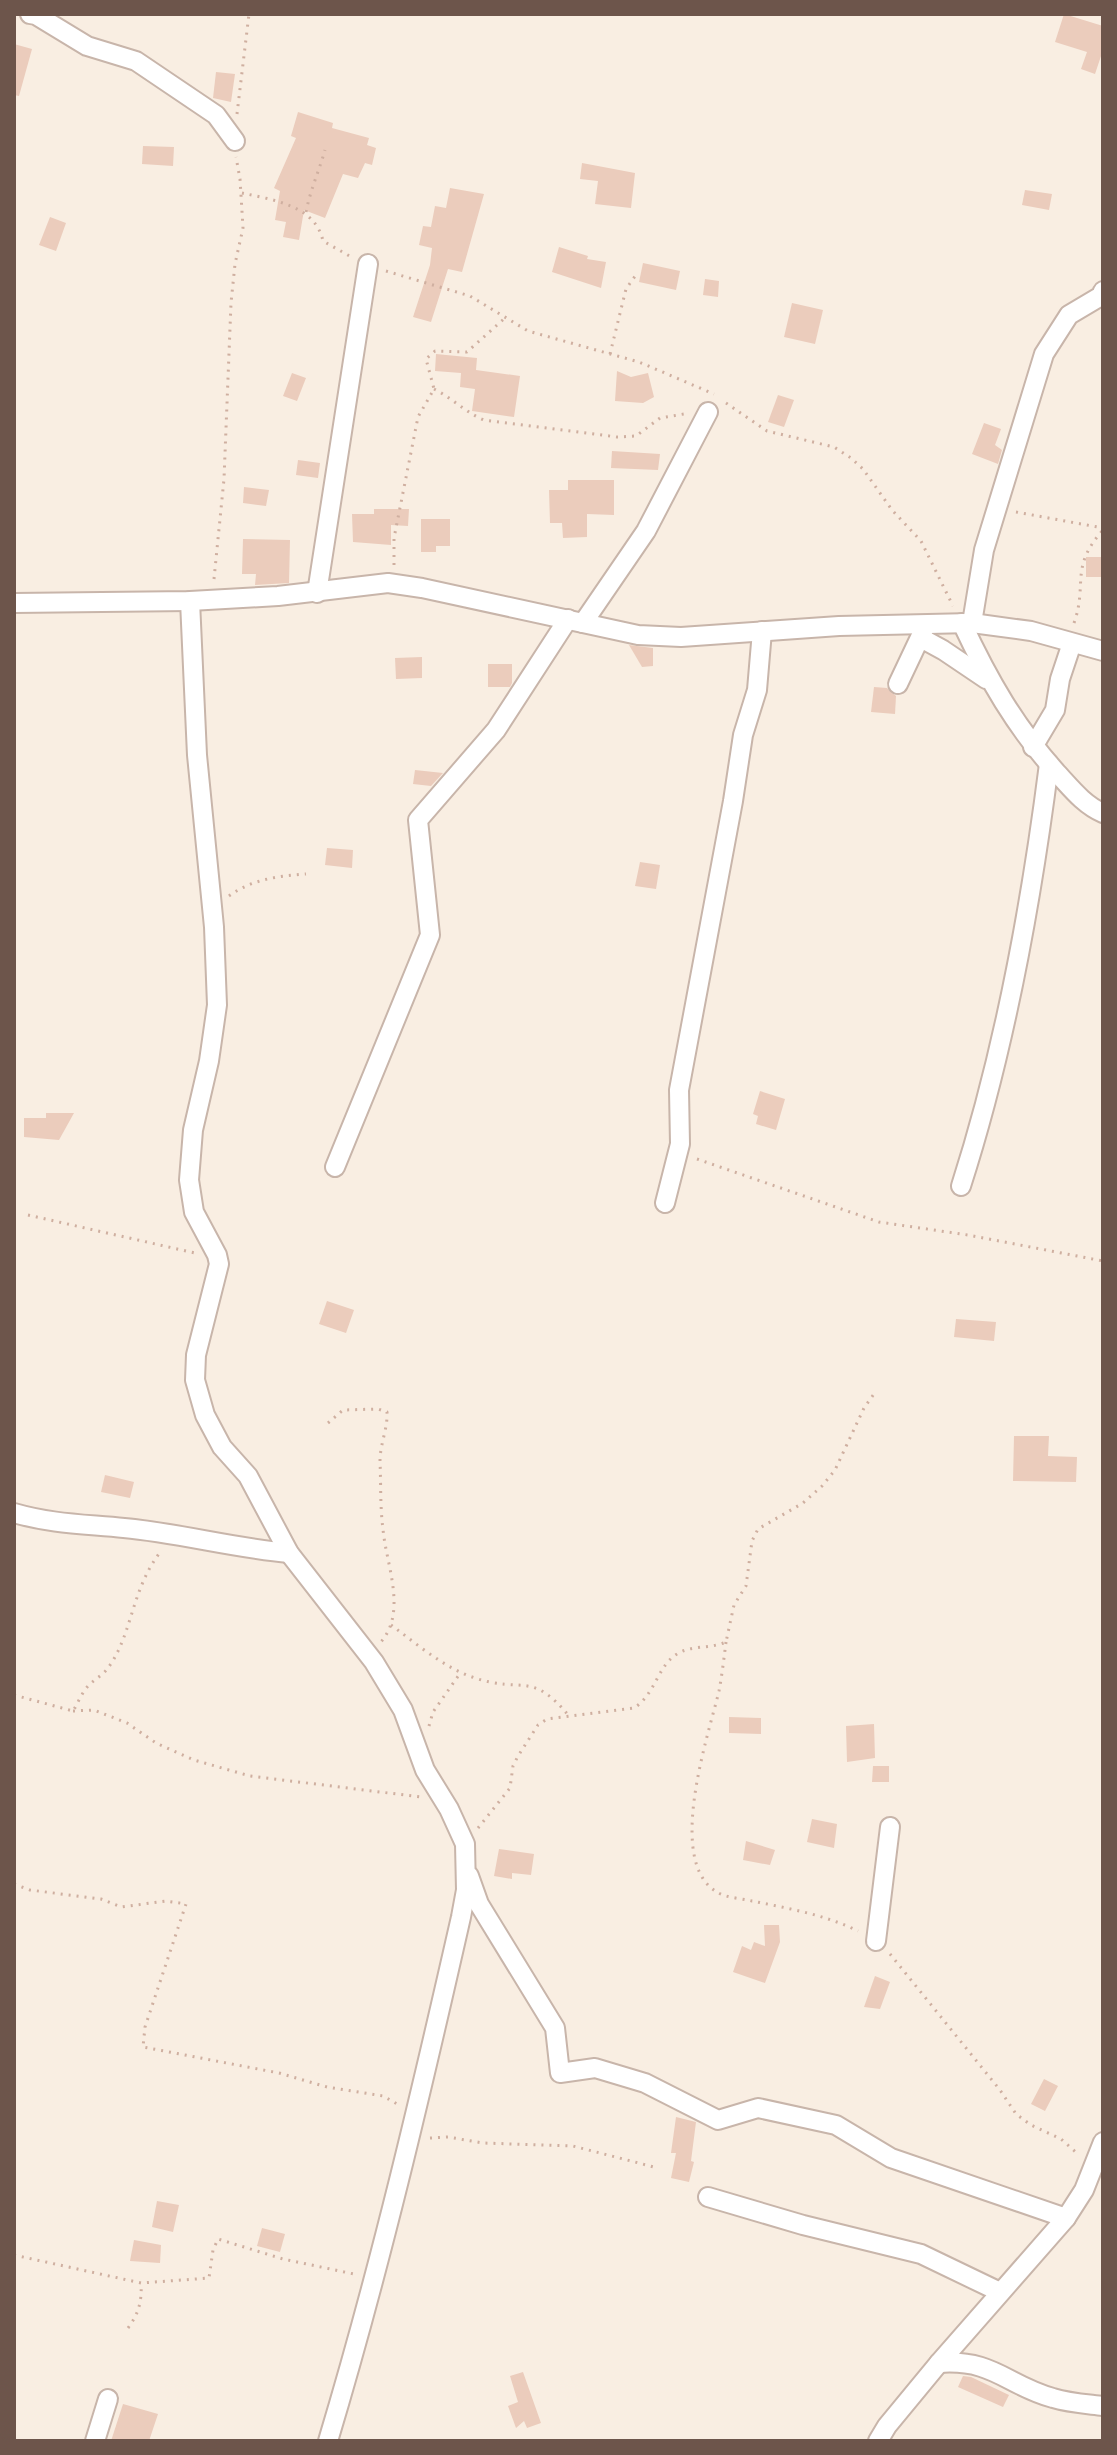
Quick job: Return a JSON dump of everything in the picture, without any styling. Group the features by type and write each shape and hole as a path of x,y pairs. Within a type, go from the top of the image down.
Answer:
{"street":[{"path":"30,14 87,46 136,61 216,115 235,141"},
{"path":"317,593 368,264"},
{"path":"1103,291 1101,296 1069,315 1044,354 984,550 967,623 992,683 1033,747 1092,808 1103,813"},
{"path":"335,1167 430,935 418,820 496,730 575,621 646,531 712,404"},
{"path":"14,603 190,601 397,585 638,635 681,637 839,626 923,631 967,623 1031,631 1103,651"},
{"path":"190,601 197,755 213,918 217,1005 209,1061 193,1130 189,1180 194,1212 218,1259 219,1271 201,1328 196,1355 197,1389 205,1415 222,1447 248,1476 289,1553 368,1653 403,1710 425,1770 444,1800 465,1848 461,1917 416,2115 328,2441"},
{"path":"665,1203 680,1144 679,1090 743,735 757,690 762,631"},
{"path":"923,631 943,650 992,683"},
{"path":"898,684 923,631"},
{"path":"1033,747 1055,710 1071,643"},
{"path":"961,1186 989,1094 1037,859 1049,764"},
{"path":"14,1513 68,1525 124,1528 289,1553"},
{"path":"876,1941 890,1827"},
{"path":"466,1868 479,1904 555,2028 560,2073 595,2068 645,2083 718,2120 758,2108 836,2125 891,2158 1066,2218"},
{"path":"878,2441 939,2363 1066,2218 1084,2190 1103,2142"},
{"path":"708,2197 803,2225 921,2254 1000,2292"},
{"path":"939,2363 984,2366 1054,2399 1103,2406"},
{"path":"95,2441 108,2399"}],"path":[{"path":"211,599 224,479 228,348 235,264 243,228 235,141 249,14"},
{"path":"306,212 325,150"},
{"path":"242,193 306,212 320,227 323,241 368,264 403,279 470,296 528,331 639,362 708,389 712,404"},
{"path":"610,354 626,289 638,272"},
{"path":"397,585 394,538 403,485 412,458 418,417 434,389 426,359 435,351 467,352 506,317"},
{"path":"434,389 451,398 471,415 484,420 617,437 636,436 660,418 712,404 731,406"},
{"path":"725,402 767,431 834,447 851,458 921,541 967,623"},
{"path":"997,508 1103,529 1080,568 1079,605 1071,643"},
{"path":"213,918 224,900 241,888 264,879 306,874"},
{"path":"680,1144 694,1159 879,1222 968,1235 1103,1261"},
{"path":"28,1215 218,1259"},
{"path":"876,1391 864,1408 835,1470 822,1486 803,1503 758,1529 752,1541 746,1586 734,1605 720,1687 698,1777 691,1834 693,1856 701,1878 711,1889 724,1896 796,1911 853,1928 876,1941 990,2077 1016,2114 1068,2144 1092,2170"},
{"path":"328,1423 343,1410 378,1409 387,1412 380,1456 383,1530 394,1603 391,1625 383,1641 368,1653"},
{"path":"73,1711 87,1687 108,1668 149,1566 171,1535"},
{"path":"391,1625 461,1672 488,1681 545,1690 569,1716"},
{"path":"465,1848 484,1818 510,1788 513,1766 538,1725 547,1719 634,1708 646,1701 671,1659 678,1653 726,1642"},
{"path":"429,1726 433,1712 461,1672"},
{"path":"14,1695 73,1711 94,1710 127,1723 156,1743 194,1760 250,1776 444,1800"},
{"path":"14,1884 30,1890 101,1899 121,1907 166,1901 186,1904 145,2027 143,2047 383,2096 416,2115"},
{"path":"410,2140 448,2137 483,2143 573,2146 654,2167"},
{"path":"14,2255 141,2283 209,2278 218,2239 283,2259 374,2279"},
{"path":"128,2328 142,2300 141,2283"}],"building":[{"path":"1064,14 1103,26 1103,50 1095,74 1081,69 1087,52 1055,42"},
{"path":"14,44 32,49 19,96 14,95"},
{"path":"216,72 235,74 231,102 213,98"},
{"path":"298,112 333,123 332,128 369,138 367,145 376,148 372,165 365,163 358,178 343,174 325,218 304,210 299,240 283,237 286,222 275,220 280,191 274,188 296,138 291,136"},
{"path":"143,146 174,147 173,166 142,164"},
{"path":"582,163 635,173 631,208 595,204 598,181 580,179"},
{"path":"450,188 484,194 462,272 448,269 431,322 413,317 430,265 432,248 419,245 423,226 431,227 435,206 446,208"},
{"path":"1025,190 1052,194 1049,210 1022,205"},
{"path":"50,217 66,223 56,251 39,245"},
{"path":"559,247 588,256 587,259 606,262 601,288 552,272"},
{"path":"643,263 680,271 676,290 639,282"},
{"path":"705,279 719,281 718,297 703,295"},
{"path":"792,303 823,310 815,344 784,337"},
{"path":"436,354 477,358 476,370 520,376 514,417 472,411 475,389 460,387 461,373 435,371"},
{"path":"617,371 631,377 648,373 654,397 643,403 615,401"},
{"path":"292,373 306,378 297,401 283,396"},
{"path":"778,395 794,400 784,427 768,422"},
{"path":"984,423 1001,429 995,445 1002,450 998,464 972,454"},
{"path":"612,451 660,454 658,470 611,468"},
{"path":"298,460 320,463 318,478 296,475"},
{"path":"568,480 614,480 614,515 587,514 587,537 563,538 562,523 550,523 549,490 568,490"},
{"path":"244,487 269,490 266,506 243,503"},
{"path":"374,509 409,509 408,526 391,525 391,545 353,542 352,514 374,514"},
{"path":"421,519 450,519 450,546 436,546 436,552 421,552"},
{"path":"243,539 290,540 289,583 255,585 256,574 242,574"},
{"path":"1086,557 1103,557 1103,577 1086,577"},
{"path":"629,645 653,648 653,666 642,667"},
{"path":"422,657 422,678 396,679 395,658"},
{"path":"488,664 512,664 510,687 488,687"},
{"path":"874,687 887,688 896,696 895,714 871,712"},
{"path":"415,770 443,773 431,786 413,784"},
{"path":"327,848 353,850 352,868 325,865"},
{"path":"640,862 660,865 656,889 635,886"},
{"path":"760,1091 785,1099 776,1130 756,1124 758,1116 753,1114"},
{"path":"46,1113 74,1113 59,1140 24,1137 24,1118 46,1118"},
{"path":"327,1301 354,1310 346,1333 319,1324"},
{"path":"956,1319 996,1322 994,1341 954,1337"},
{"path":"1014,1436 1049,1436 1048,1456 1077,1457 1076,1482 1013,1481"},
{"path":"105,1475 134,1482 130,1498 101,1492"},
{"path":"729,1717 761,1718 761,1734 729,1733"},
{"path":"874,1724 875,1758 847,1762 846,1726"},
{"path":"873,1766 889,1766 889,1782 872,1782"},
{"path":"812,1819 837,1824 834,1848 807,1842"},
{"path":"746,1841 775,1850 770,1865 743,1860"},
{"path":"499,1849 534,1854 531,1875 512,1873 512,1879 494,1876"},
{"path":"764,1925 779,1925 780,1942 765,1983 733,1972 742,1946 751,1950 754,1942 765,1946"},
{"path":"875,1976 890,1982 880,2009 864,2007"},
{"path":"1044,2079 1058,2086 1045,2111 1031,2104"},
{"path":"676,2117 696,2122 691,2161 694,2162 689,2182 671,2178 676,2153 671,2153"},
{"path":"157,2201 179,2205 173,2232 152,2227"},
{"path":"262,2228 285,2234 280,2252 257,2246"},
{"path":"134,2240 161,2245 160,2263 130,2261"},
{"path":"523,2372 541,2423 527,2428 524,2421 516,2428 508,2406 518,2402 510,2376"},
{"path":"963,2376 1009,2395 1003,2407 958,2387"},
{"path":"123,2404 158,2414 149,2441 111,2441"}]}
